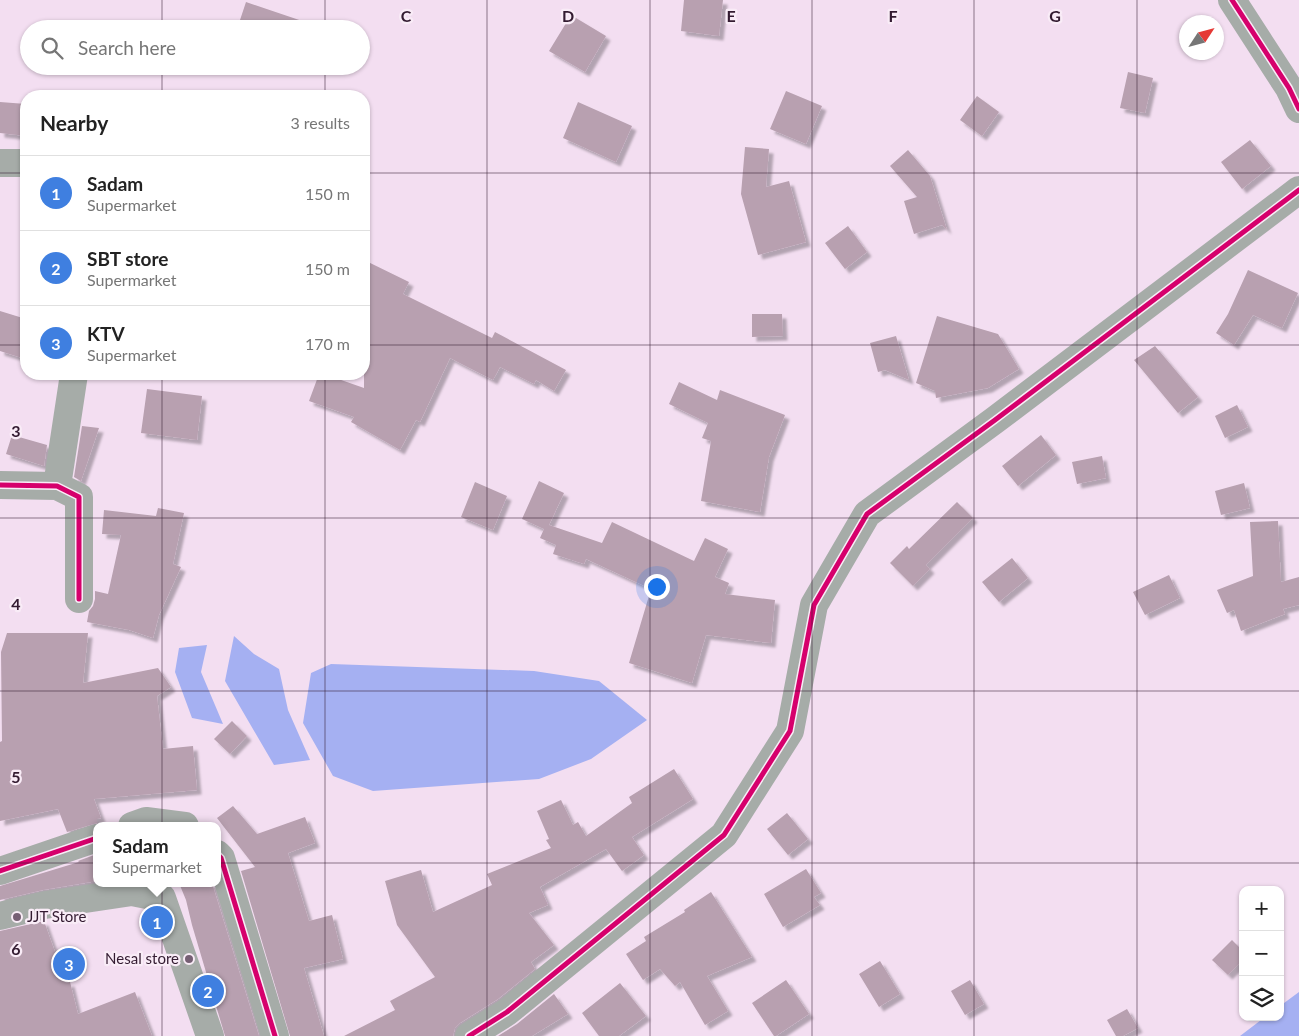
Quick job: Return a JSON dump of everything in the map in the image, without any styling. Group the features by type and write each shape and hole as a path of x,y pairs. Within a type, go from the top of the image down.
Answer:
{"street":[{"path":"1232,0 1289,88 1299,109"},
{"path":"0,163 20,163"},
{"path":"469,1036 507,1012 724,835 790,731 814,605 867,514 995,420 1299,190"},
{"path":"58,486 73,380"},
{"path":"0,485 58,486 79,497 79,599"},
{"path":"0,871 93,839"},
{"path":"221,858 275,1036"},
{"path":"0,916 46,905 132,892 162,898 210,1036"}],"water":[{"path":"234,636 254,654 279,669 288,710 310,760 274,765 225,681"},
{"path":"207,645 201,672 223,724 192,718 175,672 179,648"},
{"path":"331,664 534,671 599,681 647,720 591,759 539,779 373,791 333,776 303,723 311,673"},
{"path":"1299,992 1299,1036 1240,1036 1260,1021 1284,1021 1284,1003"}],"building":[{"path":"684,0 723,0 719,36 681,31"},
{"path":"246,2 299,20 240,20"},
{"path":"571,15 606,36 585,72 549,51"},
{"path":"1128,72 1153,78 1145,113 1120,108"},
{"path":"786,91 822,106 806,144 770,129"},
{"path":"977,96 999,112 982,136 960,120"},
{"path":"0,102 20,104 20,135 0,133"},
{"path":"578,102 632,126 616,162 563,138"},
{"path":"1250,140 1271,166 1242,189 1221,162"},
{"path":"745,147 769,149 766,187 789,181 806,242 758,255 741,194"},
{"path":"908,150 930,176 947,230 942,225 914,234 904,201 917,197 890,166"},
{"path":"848,226 867,252 845,269 825,243"},
{"path":"370,263 409,282 403,294 492,338 495,332 566,370 554,391 536,380 534,384 500,367 493,380 450,358 420,422 416,420 400,450 351,422 354,417 309,401 317,380 341,380 364,388 364,380 370,380"},
{"path":"1248,270 1298,293 1282,328 1253,315 1234,345 1216,333 1228,314"},
{"path":"0,311 20,317 20,357 0,351"},
{"path":"752,314 782,314 783,336 752,337"},
{"path":"937,316 998,334 1019,369 988,388 936,398 935,391 916,383"},
{"path":"896,336 909,380 885,370 878,372 870,343"},
{"path":"1155,346 1198,397 1178,413 1134,360"},
{"path":"679,382 717,400 720,390 785,415 769,457 760,512 701,501 711,441 702,438 708,423 669,404"},
{"path":"147,389 202,396 197,440 141,433"},
{"path":"1237,405 1248,427 1225,438 1215,416"},
{"path":"82,426 99,428 81,481 74,477"},
{"path":"12,435 47,445 44,466 6,454"},
{"path":"1041,435 1056,455 1018,486 1002,466"},
{"path":"1102,456 1106,478 1077,484 1072,462"},
{"path":"539,481 564,493 549,525 602,543 612,522 694,561 705,538 728,549 715,577 729,583 725,594 775,600 771,643 706,635 692,683 629,663 651,589 586,559 584,564 553,554 556,545 540,538 544,529 522,519"},
{"path":"475,482 507,496 493,530 461,517"},
{"path":"1244,483 1250,508 1221,515 1215,491"},
{"path":"957,502 973,518 926,565 930,569 913,586 890,563 907,546 909,549"},
{"path":"158,508 184,513 173,564 181,567 159,615 153,638 129,630 87,622 89,611 95,599 95,591 108,594 121,535 102,534 104,510 156,516"},
{"path":"1278,521 1281,582 1299,577 1299,605 1283,609 1285,614 1241,631 1234,610 1227,613 1217,590 1253,576 1250,522"},
{"path":"1012,558 1028,578 999,602 982,582"},
{"path":"1169,575 1180,598 1145,615 1133,592"},
{"path":"7,633 88,633 83,683 158,668 171,687 157,696 163,749 193,746 197,790 94,799 101,818 97,819 97,822 93,822 93,824 67,832 58,809 0,821 0,742 2,741 1,652"},
{"path":"232,721 247,736 230,754 214,739"},
{"path":"674,769 693,799 632,837 644,855 622,871 606,849 540,887 548,905 529,913 554,945 531,962 535,969 498,999 460,1023 455,1028 453,1036 344,1036 395,1010 390,1001 435,977 397,925 385,881 421,870 433,912 492,885 487,874 551,848 546,840 549,839 537,811 561,800 573,825 578,822 586,836 632,803 629,797"},
{"path":"233,806 257,834 305,817 315,843 288,853 309,921 332,915 343,959 304,968 324,1036 290,1036 241,871 255,867 217,818"},
{"path":"787,813 808,839 788,855 767,829"},
{"path":"93,855 93,882 0,900 0,886"},
{"path":"806,869 821,893 814,897 820,905 783,927 764,894"},
{"path":"181,887 213,887 259,1036 225,1036"},
{"path":"711,892 752,957 707,976 728,1011 705,1025 680,982 675,986 660,969 643,980 626,954 646,941 644,937 685,912 684,910"},
{"path":"44,921 66,983 70,982 78,1014 135,992 152,1036 0,1036 0,931"},
{"path":"1232,940 1239,947 1239,964 1228,975 1212,960"},
{"path":"880,961 900,994 879,1007 859,974"},
{"path":"786,980 809,1014 774,1036 752,1003"},
{"path":"970,980 984,1004 965,1015 951,991"},
{"path":"620,983 646,1016 619,1036 599,1036 582,1013"},
{"path":"554,994 568,1014 532,1036 498,1036 517,1024"},
{"path":"1127,1009 1138,1028 1123,1036 1116,1036 1107,1020"}],"cycle path":[{"path":"1232,0 1289,88 1299,109"},
{"path":"469,1036 507,1012 724,835 790,731 814,605 867,514 995,420 1299,190"},
{"path":"0,485 57,486 79,497 79,599"},
{"path":"0,871 93,839"},
{"path":"221,858 275,1036"}],"place":[{"name":"JJT Store","path":"17,917"},
{"name":"Sadam","path":"157,922"},
{"name":"Nesal store","path":"189,959"},
{"name":"KTV","path":"69,964"},
{"name":"SBT store","path":"208,991"}]}
